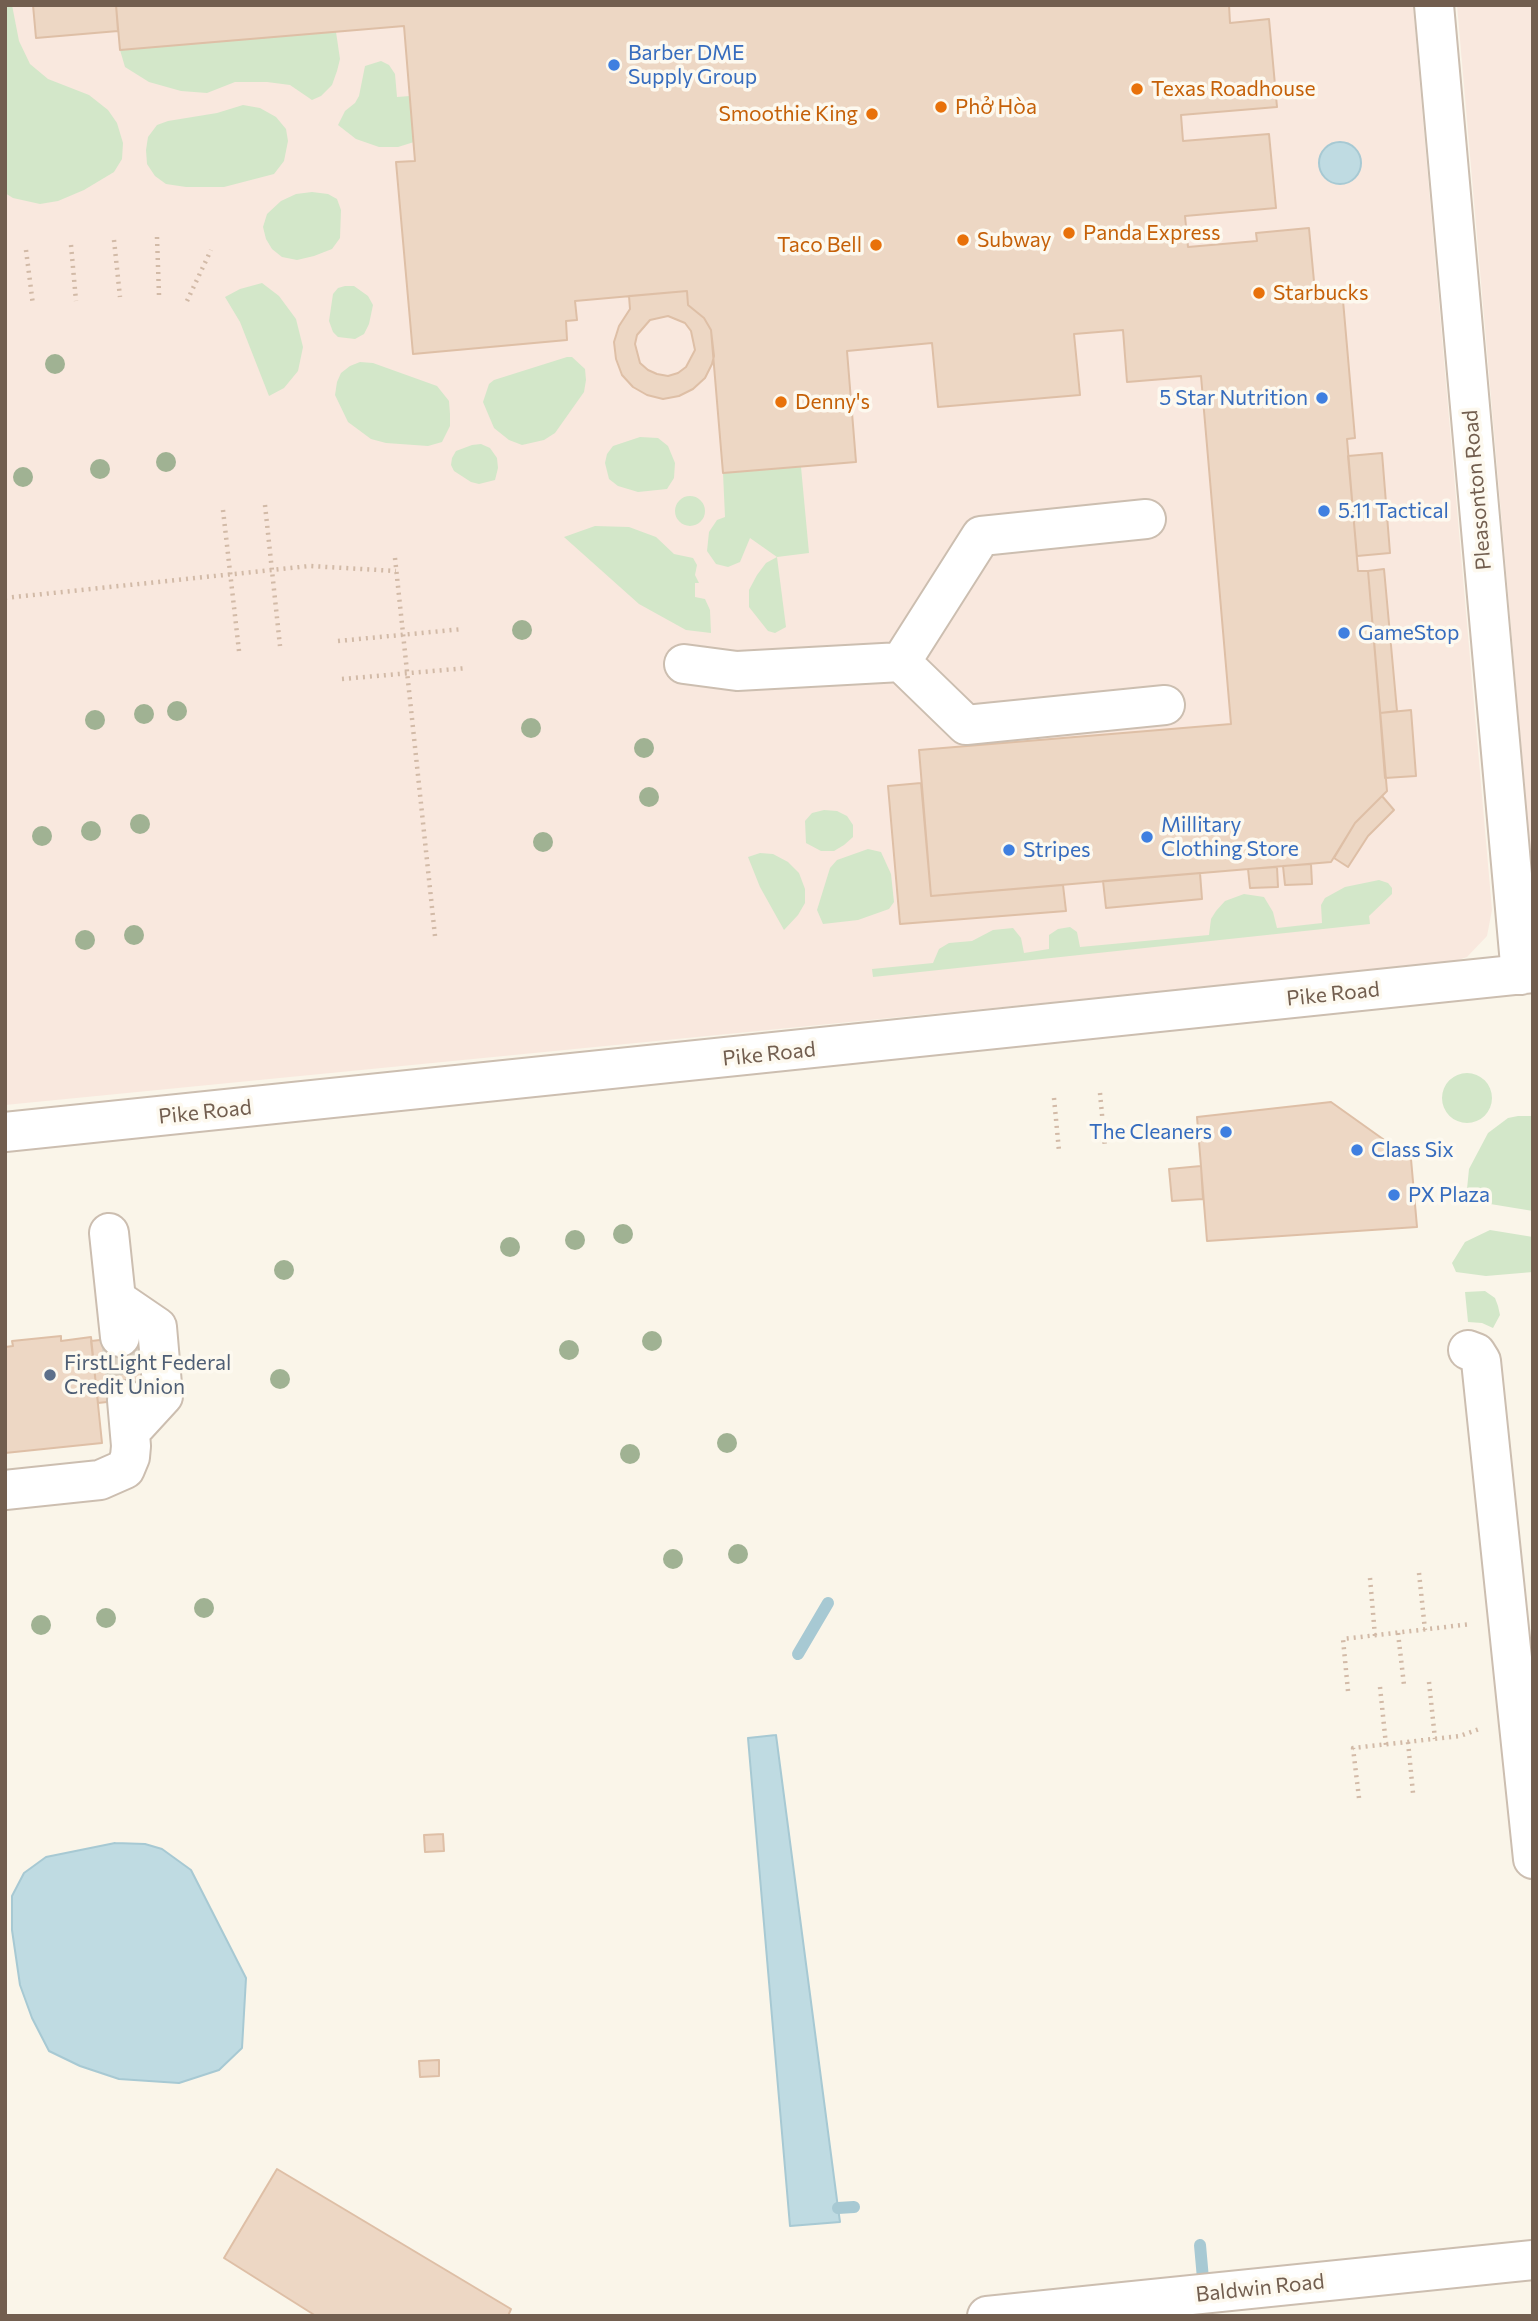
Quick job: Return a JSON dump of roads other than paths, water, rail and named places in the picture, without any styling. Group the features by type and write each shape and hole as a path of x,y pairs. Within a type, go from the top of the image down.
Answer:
{"street":[{"name":"Pleasonton Road","path":"1434,5 1527,974"},
{"path":"901,662 981,536 1146,519"},
{"path":"684,664 737,671 901,662 966,725 1165,705"},
{"name":"Pike Road","path":"5,1132 1527,974"},
{"path":"109,1233 120,1337"},
{"path":"5,1490 100,1480 125,1469 130,1457 128,1416 163,1396 157,1327 116,1299"},
{"path":"1468,1350 1476,1353 1481,1362 1533,1858"},
{"name":"Baldwin Road","path":"987,2316 1533,2260"}],"water":[{"path":"1340,142 1355,148 1361,163 1355,178 1340,184 1325,178 1319,163 1325,148"},
{"path":"776,1735 840,2222 790,2226 748,1738"},
{"path":"115,1843 145,1844 162,1849 191,1870 246,1978 242,2048 219,2070 179,2083 119,2079 80,2066 49,2051 32,2018 20,1985 12,1930 12,1896 24,1873 46,1857"}],"waterway":[{"path":"798,1654 828,1603"},
{"path":"838,2208 854,2207"},
{"path":"1200,2245 1204,2290"}],"tunnel":[{"path":"120,1337 127,1400"}],"place":[{"name":"Barber DME Supply Group","path":"614,65"},
{"name":"Texas Roadhouse","path":"1137,89"},
{"name":"Phở Hòa","path":"941,107"},
{"name":"Smoothie King","path":"872,114"},
{"name":"Panda Express","path":"1069,233"},
{"name":"Subway","path":"963,240"},
{"name":"Taco Bell","path":"876,245"},
{"name":"Starbucks","path":"1259,293"},
{"name":"5 Star Nutrition","path":"1322,398"},
{"name":"Denny's","path":"781,402"},
{"name":"5.11 Tactical","path":"1324,511"},
{"name":"GameStop","path":"1344,633"},
{"name":"Millitary Clothing Store","path":"1147,837"},
{"name":"Stripes","path":"1009,850"},
{"name":"The Cleaners","path":"1226,1132"},
{"name":"Class Six","path":"1357,1150"},
{"name":"PX Plaza","path":"1394,1195"},
{"name":"FirstLight Federal Credit Union","path":"50,1375"}]}
